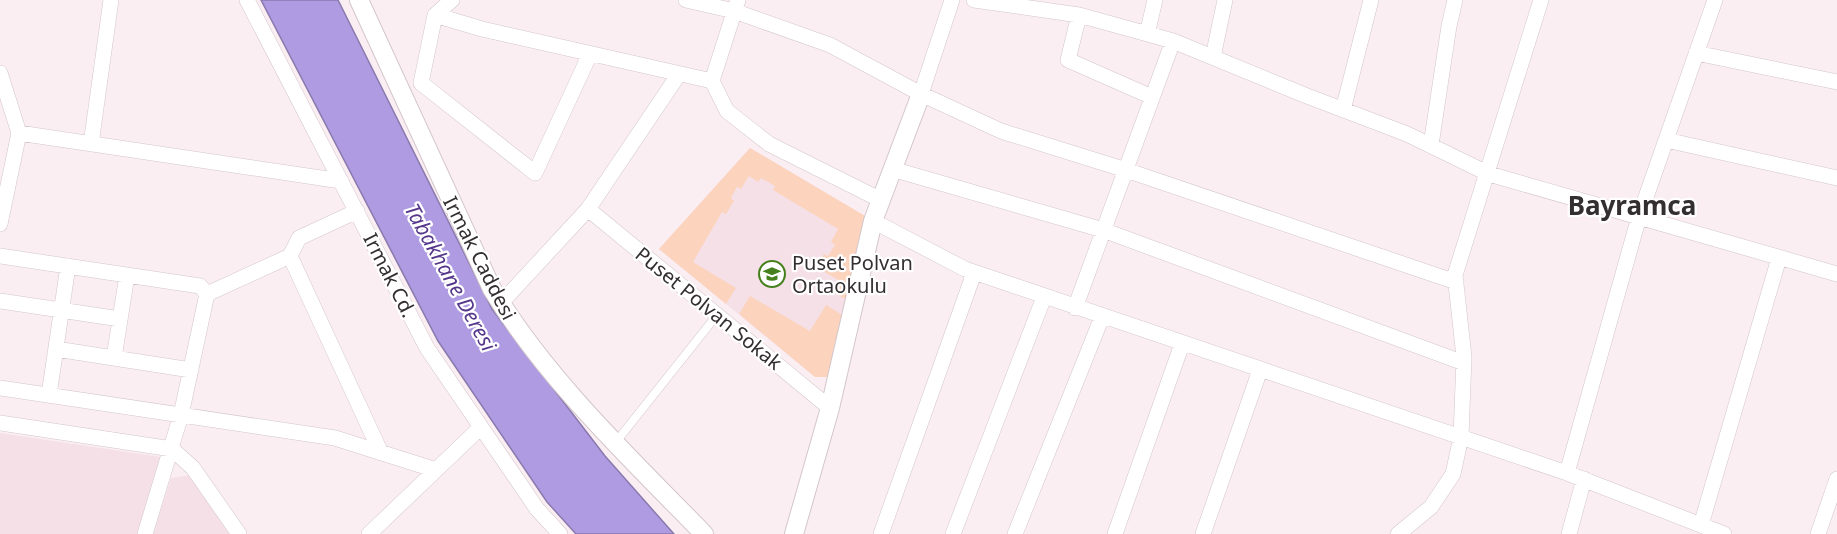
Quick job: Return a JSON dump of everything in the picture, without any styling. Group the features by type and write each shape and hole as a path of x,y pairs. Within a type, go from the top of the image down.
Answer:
{"street":[{"path":"91,144 111,0"},
{"name":"Irmak Cd.","path":"247,0 427,348 537,509 560,534"},
{"name":"Irmak Caddesi","path":"359,0 501,303 516,328 615,444 704,534"},
{"path":"452,0 435,15 421,83 536,173 590,54"},
{"path":"686,0 736,6 830,45 921,94 1001,131 1126,170 1456,282"},
{"path":"794,534 830,408 873,221 921,94 952,0"},
{"path":"974,0 1079,15 1173,41 1431,145 1489,174 1837,274"},
{"path":"1147,34 1155,0"},
{"path":"1213,57 1225,0"},
{"path":"1343,110 1371,0"},
{"path":"1431,145 1455,0"},
{"path":"1398,534 1431,507 1453,474 1461,438 1464,363 1455,275 1468,229 1489,174 1541,0"},
{"path":"1568,473 1639,217 1715,0"},
{"path":"736,6 712,81 726,111 769,144 880,200"},
{"path":"435,15 482,29 712,81"},
{"path":"1079,15 1068,60 1152,97"},
{"path":"1075,308 1173,41"},
{"path":"1696,53 1837,81"},
{"path":"0,73 19,133 4,179 0,224"},
{"path":"501,303 588,209 680,74"},
{"path":"19,133 341,181"},
{"path":"1666,140 1837,178"},
{"path":"892,169 1103,230 1464,363"},
{"name":"Puset Polvan Sokak","path":"588,209 830,408"},
{"path":"207,294 290,256 299,238 357,211"},
{"path":"873,221 974,273 1568,473 1724,534"},
{"path":"0,256 200,286 207,294"},
{"path":"290,256 381,453"},
{"path":"1701,525 1779,258"},
{"path":"49,395 68,266"},
{"path":"881,534 974,273"},
{"path":"114,358 127,275"},
{"path":"145,534 181,415 207,294"},
{"path":"953,534 1044,297"},
{"path":"0,301 120,319"},
{"path":"1015,534 1102,317"},
{"path":"1115,534 1182,344"},
{"path":"56,349 191,370"},
{"path":"1203,534 1260,370"},
{"path":"0,388 335,438 436,470"},
{"path":"0,423 172,449 193,468 239,534"},
{"path":"369,534 481,427"},
{"path":"1569,534 1584,479"},
{"path":"1818,534 1837,479"}],"lane":[{"path":"615,444 717,315"}],"shaded area":[{"name":"Puset Polvan Ortaokulu","path":"750,148 865,216 833,366 827,377 815,377 659,249"},
{"path":"750,148 865,216 847,300 833,292 840,281 816,267 824,254 828,256 835,245 831,242 838,229 773,190 775,186 761,178 758,182 749,176 741,189 737,187 731,198 734,201 726,214 722,212 693,262 736,288 726,304 659,249"},
{"path":"750,296 810,331 826,305 844,316 833,366 827,377 815,377 739,314"},
{"path":"0,433 161,457 138,534 0,534"},
{"path":"190,475 231,534 153,534 171,478"}],"water":[{"name":"Tabakhane Deresi","path":"261,0 338,0 492,309 605,456 674,534 576,534 547,502 438,341"}],"place":[{"name":"Puset Polvan Ortaokulu","path":"772,274"}],"district":[{"name":"Bayramca","path":"1632,205"}]}
